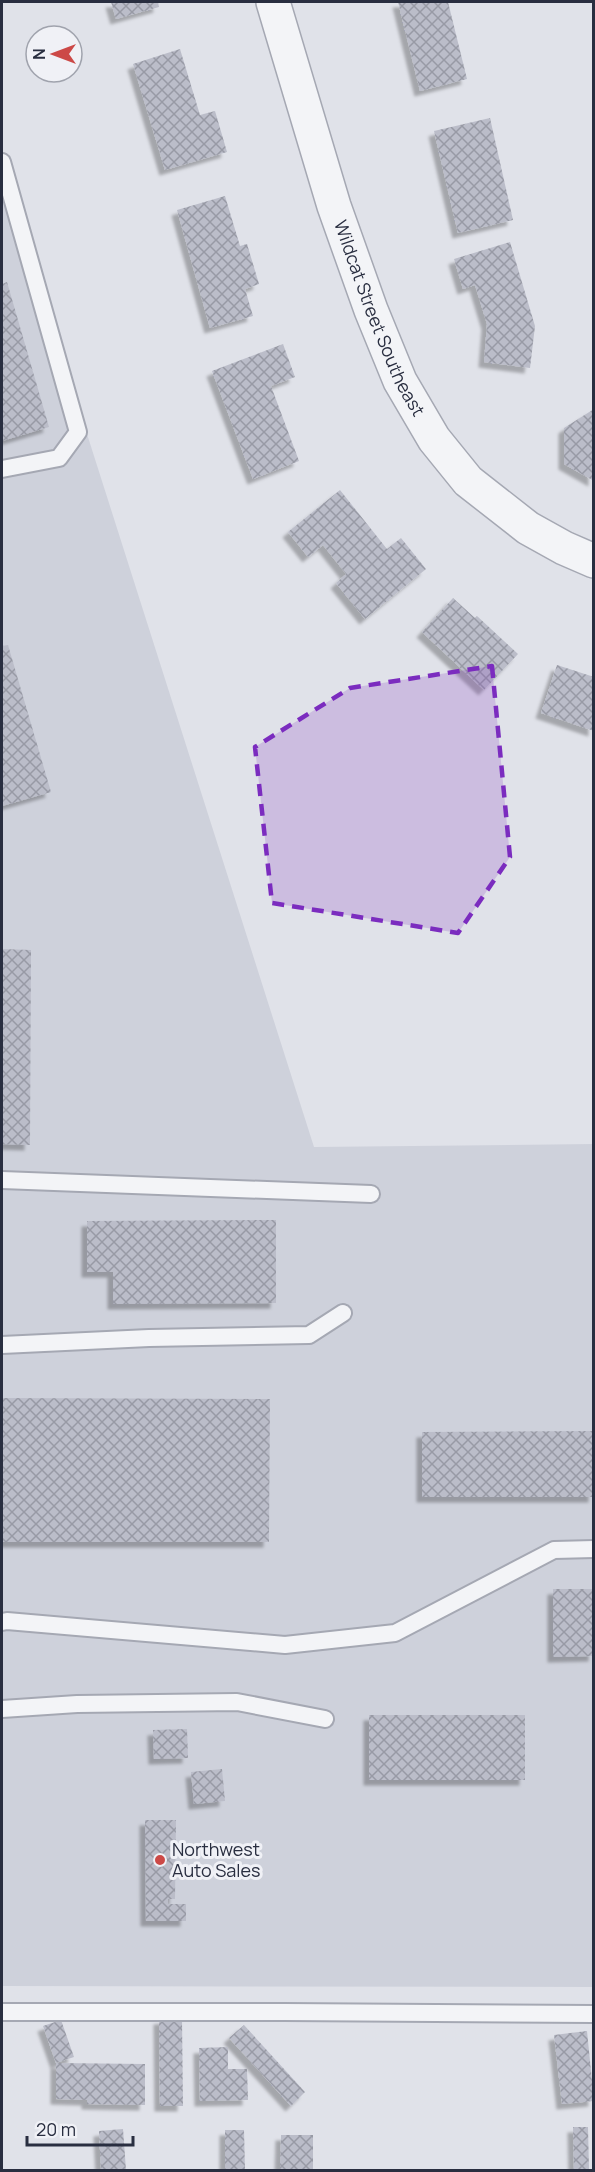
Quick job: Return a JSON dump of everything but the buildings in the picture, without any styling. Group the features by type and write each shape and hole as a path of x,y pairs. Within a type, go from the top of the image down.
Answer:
{"street":[{"name":"Wildcat Street Southeast","path":"273,2 334,206 371,310 400,381 434,439 468,481 528,528 594,561"}],"lane":[{"path":"2,162 78,432 59,458 2,469"},
{"path":"2,1180 370,1194"},
{"path":"2,1344 309,1335 343,1314"},
{"path":"2,1622 285,1645 395,1633 554,1550 594,1549"},
{"path":"2,1709 77,1704 237,1702 325,1719"},
{"path":"2,2012 594,2014"}],"highlighted area":[{"path":"492,666 510,857 458,933 272,903 255,747 350,688"}],"shaded area":[{"path":"2,167 314,1147 593,1144 593,1987 2,1986"}],"place":[{"name":"Northwest Auto Sales","path":"160,1860"}]}
